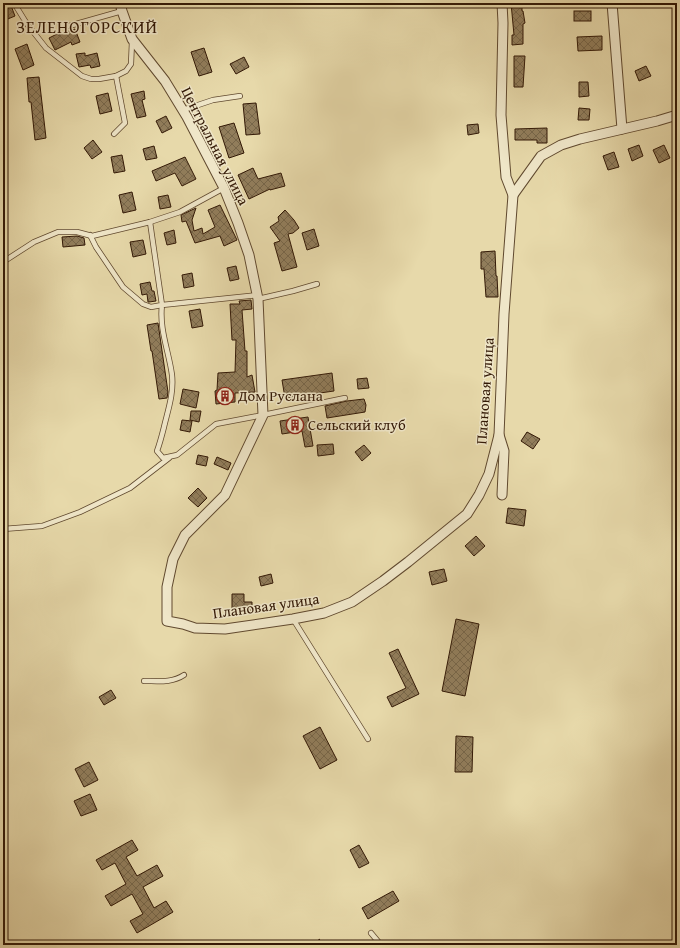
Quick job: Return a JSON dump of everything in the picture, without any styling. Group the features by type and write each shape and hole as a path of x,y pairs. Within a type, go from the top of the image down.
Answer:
{"street":[{"name":"Плановая улица","path":"167,621 195,628 225,629 324,613 352,602 408,562 467,514 479,495 489,474 499,434 504,314 513,195 506,177 501,116 502,3"},
{"path":"612,3 622,129"},
{"name":"Центральная улица","path":"121,7 132,39 165,81 183,110 224,188 249,255 258,297 263,415 225,494 185,535 173,559 167,587 167,621"},
{"path":"513,195 541,156 561,145 580,139 657,122 677,115"},
{"path":"499,434 504,451 502,494"}],"lane":[{"path":"14,3 27,24 46,48 82,76 91,79 116,76 126,71 131,64 132,39"},
{"path":"60,25 69,26 121,7"},
{"path":"114,134 125,123 116,76"},
{"path":"183,110 213,100 240,96"},
{"path":"3,262 34,242 58,232 77,232 92,236 150,222 180,212 224,188"},
{"path":"150,222 162,305 161,313 165,344 172,376 172,392 162,440 157,451 163,458 177,455 216,424 345,398"},
{"path":"90,235 96,247 123,287 143,304 151,307 258,297 293,291 317,284"},
{"path":"3,529 42,526 80,512 130,488 170,456"},
{"path":"293,619 368,739"},
{"path":"144,681 172,681 184,675"},
{"path":"371,933 381,945"}],"path":[{"path":"319,939 322,945"}],"building":[{"path":"3,3 10,3 15,16 3,21"},
{"path":"511,3 522,3 525,23 523,24 523,44 512,45 512,35 514,35"},
{"path":"574,11 591,11 591,21 574,21"},
{"path":"75,29 80,42 72,45 71,42 55,50 49,38"},
{"path":"602,36 602,50 578,51 577,37"},
{"path":"27,44 34,65 23,70 15,49"},
{"path":"204,48 212,72 199,76 191,52"},
{"path":"85,53 85,56 97,53 100,66 91,68 90,65 79,67 76,54"},
{"path":"514,56 525,56 523,87 514,87"},
{"path":"244,57 249,67 236,74 230,64"},
{"path":"646,66 651,76 639,81 635,71"},
{"path":"39,77 46,138 35,140 27,78"},
{"path":"579,82 588,82 589,96 579,97"},
{"path":"144,91 145,99 142,100 146,116 137,118 131,94"},
{"path":"108,93 112,111 100,114 96,96"},
{"path":"256,103 260,134 246,135 243,104"},
{"path":"579,108 590,109 589,120 578,120"},
{"path":"166,116 172,128 162,133 156,121"},
{"path":"234,123 244,153 229,158 219,127"},
{"path":"478,124 479,133 468,135 467,125"},
{"path":"547,128 547,143 537,143 537,140 515,140 515,129"},
{"path":"93,140 102,152 92,159 84,148"},
{"path":"639,145 643,156 632,161 628,149"},
{"path":"664,145 670,158 659,163 653,150"},
{"path":"154,146 157,158 146,160 143,149"},
{"path":"614,152 619,167 608,170 603,156"},
{"path":"122,155 125,171 114,173 111,157"},
{"path":"185,157 196,179 182,186 175,173 156,181 152,171"},
{"path":"253,168 258,179 281,173 285,186 270,189 249,199 238,175"},
{"path":"132,192 136,210 123,213 119,195"},
{"path":"168,195 171,207 160,209 158,197"},
{"path":"220,205 237,240 224,246 220,236 195,243 186,221 182,222 181,215 196,208 192,220 194,231 202,228 203,234 215,227 208,210"},
{"path":"285,210 299,228 293,233 288,234 297,267 282,271 274,243 280,241 270,227 279,221 278,217"},
{"path":"314,229 319,246 307,250 302,233"},
{"path":"174,230 176,243 167,245 164,233"},
{"path":"77,236 84,238 85,245 63,247 62,237"},
{"path":"143,240 146,254 133,257 130,242"},
{"path":"495,251 498,297 486,297 484,269 481,269 481,252"},
{"path":"236,266 239,279 230,281 227,268"},
{"path":"192,273 194,286 184,288 182,275"},
{"path":"150,282 156,301 148,302 147,294 142,295 140,284"},
{"path":"251,300 252,309 242,310 245,351 247,351 247,377 252,375 255,392 235,393 235,402 216,404 215,391 217,390 218,373 235,372 236,340 232,340 230,304 240,304 239,301"},
{"path":"200,309 203,326 192,328 189,311"},
{"path":"158,323 168,392 167,398 159,399 147,325"},
{"path":"332,373 334,391 285,398 282,380"},
{"path":"367,378 369,388 358,389 357,379"},
{"path":"183,389 199,392 196,408 180,404"},
{"path":"364,399 366,405 365,412 327,418 325,406"},
{"path":"191,411 201,411 199,422 190,420"},
{"name":"Сельский клуб","path":"308,417 313,446 305,447 302,431 282,434 280,421"},
{"path":"182,420 192,421 190,432 180,430"},
{"path":"527,432 540,439 533,449 521,441"},
{"path":"333,444 334,454 318,456 317,445"},
{"path":"364,445 371,453 362,461 355,452"},
{"path":"198,455 208,457 206,466 196,464"},
{"path":"217,457 231,463 228,470 214,464"},
{"path":"198,488 207,498 198,507 188,498"},
{"path":"508,508 526,510 524,526 506,523"},
{"path":"476,536 485,546 474,556 465,546"},
{"path":"444,569 447,581 432,585 429,572"},
{"path":"271,574 273,583 261,586 259,577"},
{"path":"232,594 244,594 244,602 252,602 252,612 232,612"},
{"path":"456,619 479,624 465,696 442,691"},
{"path":"398,649 419,694 392,707 387,697 406,688 389,653"},
{"path":"111,690 116,698 104,705 99,697"},
{"path":"320,727 337,760 320,769 303,736"},
{"path":"456,736 473,737 472,772 455,772"},
{"path":"89,762 98,780 84,787 75,769"},
{"path":"90,794 97,810 81,816 74,801"},
{"path":"132,840 138,850 126,857 137,876 157,865 163,876 143,887 154,908 166,901 173,912 137,933 130,921 143,914 132,894 111,906 105,896 126,884 115,863 102,870 96,860"},
{"path":"359,845 369,863 359,868 350,850"},
{"path":"393,891 399,901 368,919 362,908"}],"place":[{"name":"Дом Руслана","path":"225,396"},
{"name":"Сельский клуб","path":"295,425"}],"district":[{"name":"ЗЕЛЕНОГОРСКИЙ","path":"87,27"}]}
